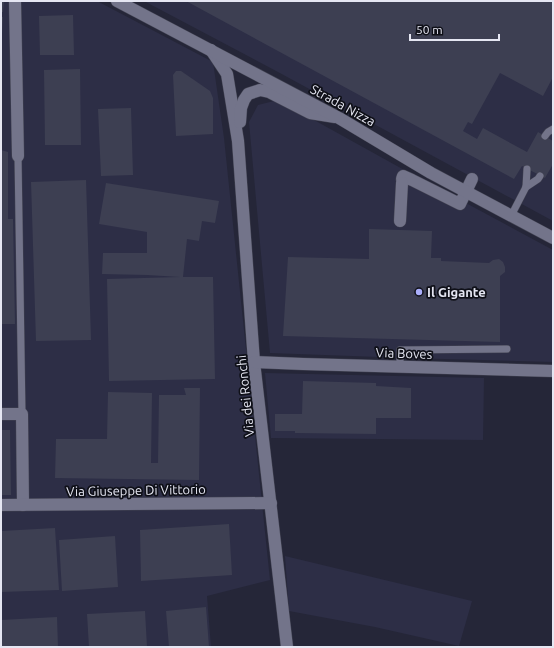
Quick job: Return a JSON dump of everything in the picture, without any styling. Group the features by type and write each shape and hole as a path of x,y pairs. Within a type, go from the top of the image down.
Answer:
{"street":[{"path":"15,1 18,156"},
{"name":"Strada Nizza","path":"117,1 339,118 432,174 553,238"},
{"name":"Via dei Ronchi","path":"211,50 227,74 238,141 254,362 287,647"},
{"name":"Via dei Ronchi","path":"238,141 240,108 248,94 260,90 269,92 310,113 339,118"},
{"path":"400,221 403,176 460,204 472,179"},
{"name":"Via Boves","path":"254,362 553,371"},
{"path":"1,414 22,414 22,505"},
{"name":"Via Giuseppe Di Vittorio","path":"1,505 271,503"}],"lane":[{"path":"545,136 553,129"},
{"path":"18,156 22,414"},
{"path":"511,216 526,187 527,169"},
{"path":"526,187 540,176"},
{"path":"400,367 400,350 507,349"}],"shaded area":[{"path":"1,1 97,1 213,62 224,138 270,580 207,596 211,647 1,647"},
{"path":"144,1 553,1 553,221 278,72"},
{"path":"278,100 553,250 553,362 270,353 249,122 258,105"},
{"path":"265,373 484,378 483,440 271,438"},
{"path":"285,556 472,601 459,646 375,627 289,611"}],"building":[{"path":"1,1 4,1 3,12 1,12"},
{"path":"186,1 553,1 553,77 543,96 500,73 472,124 468,122 463,131 477,139 483,128 527,152 538,132 553,141 553,164 545,178 522,166 514,179"},
{"path":"73,15 74,55 40,55 39,16"},
{"path":"1,17 3,17 2,34 1,34"},
{"path":"80,69 81,145 45,145 44,70"},
{"path":"176,71 181,71 210,91 213,98 213,134 176,136 173,75"},
{"path":"131,108 133,175 101,176 98,109"},
{"path":"1,150 8,152 8,219 13,219 15,324 1,324"},
{"path":"86,180 91,340 36,341 31,182"},
{"path":"106,183 219,201 215,223 202,221 199,241 187,239 183,277 213,277 215,379 109,381 107,279 180,277 102,274 103,253 147,253 147,232 99,224"},
{"path":"369,229 432,231 431,258 441,258 441,261 489,263 493,260 499,259 503,262 505,272 500,276 500,342 283,336 288,257 369,259"},
{"path":"303,381 376,383 376,386 411,388 411,418 376,418 376,434 295,433 295,431 275,431 275,414 302,414"},
{"path":"184,388 200,388 199,480 55,478 56,439 107,439 108,392 152,393 151,463 158,463 159,395 186,395"},
{"path":"1,430 10,430 11,495 1,495"},
{"path":"229,524 232,575 141,581 140,530"},
{"path":"55,528 59,590 1,592 1,531"},
{"path":"115,536 118,587 62,591 59,540"},
{"path":"206,607 209,647 169,647 166,611"},
{"path":"145,611 147,647 89,647 87,614"},
{"path":"57,617 58,647 1,647 1,620"}],"place":[{"name":"Il Gigante","path":"419,292"}]}
